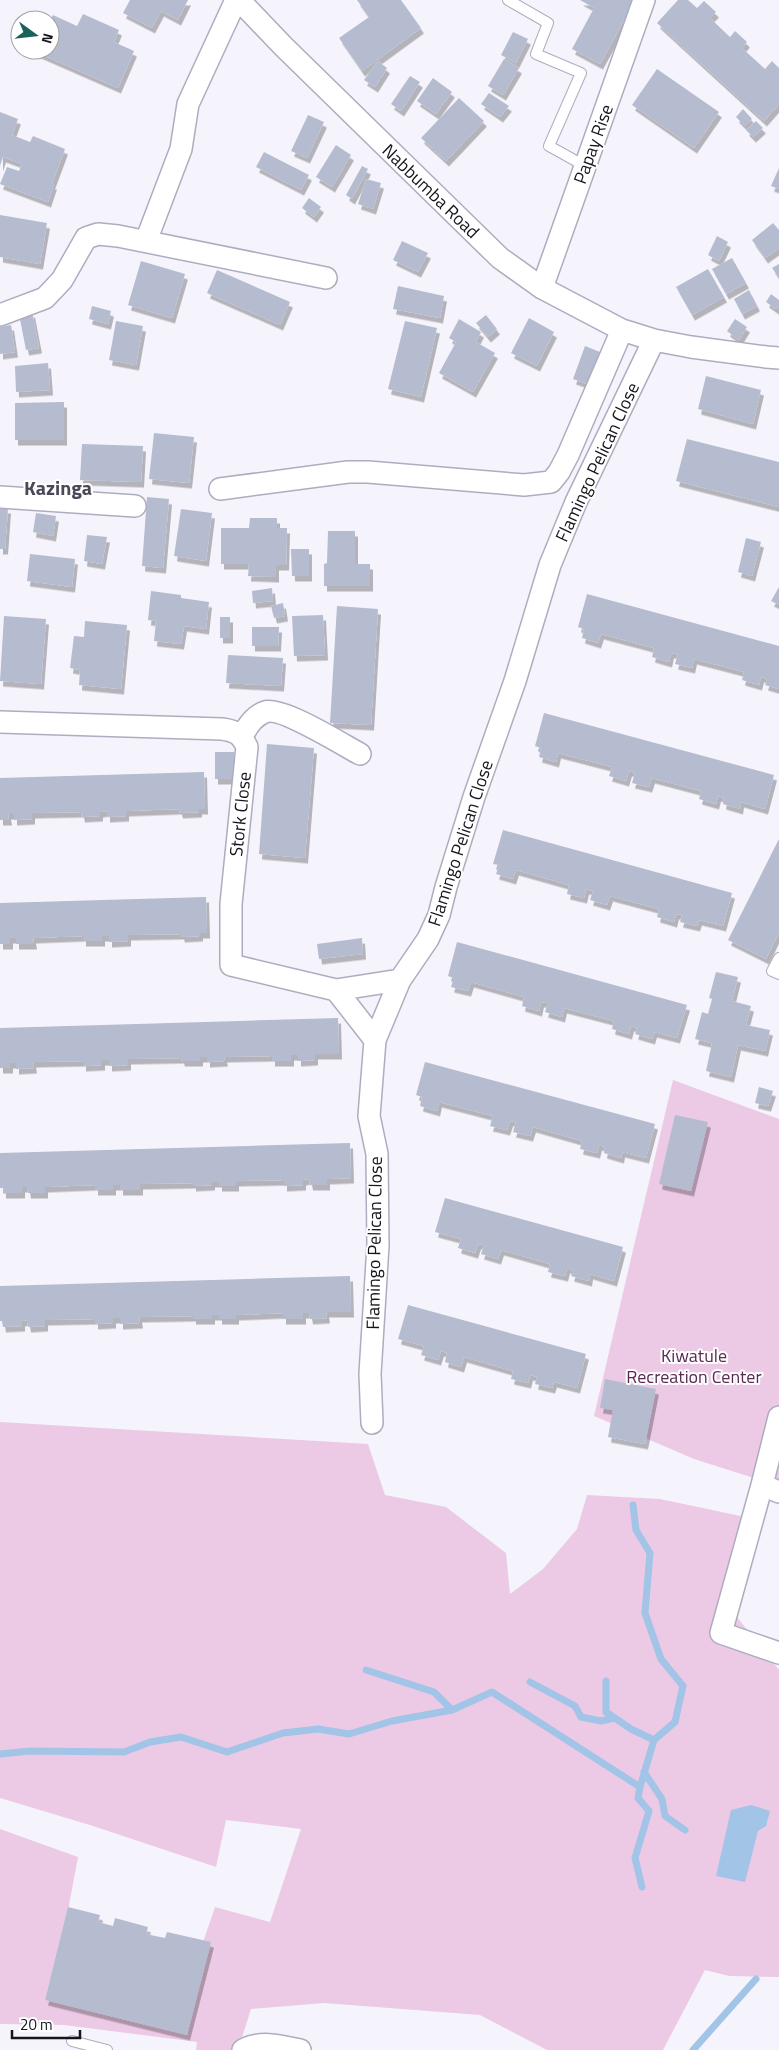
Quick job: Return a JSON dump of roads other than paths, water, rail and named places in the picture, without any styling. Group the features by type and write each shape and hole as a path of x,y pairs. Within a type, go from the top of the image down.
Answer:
{"street":[{"path":"146,241 181,149 188,104 237,0"},
{"name":"Nabbumba Road","path":"237,0 500,258 542,288 622,330 654,340 690,347 779,358"},
{"name":"Papay Rise","path":"542,288 644,0"},
{"path":"0,315 45,298 50,294 62,280 86,238 98,234 146,241 326,278"},
{"path":"220,489 348,472 368,472 524,486 550,482 559,472 568,455 622,330"},
{"name":"Flamingo Pelican Close","path":"372,1422 370,1374 378,1245 377,1154 369,1116 375,1040 400,980 428,939 439,915 474,798 515,681 550,565 576,502 654,340"},
{"path":"0,497 135,506"},
{"path":"0,722 222,729 235,731 242,736 249,723 266,711 284,713 360,754"},
{"name":"Stork Close","path":"242,736 247,747 231,904 232,965 336,990 400,980"},
{"path":"336,990 375,1040"},
{"path":"779,1417 770,1489 721,1633 779,1653"},
{"path":"244,2050 251,2046 276,2045 300,2050"}],"lane":[{"path":"508,0 548,23 536,54 581,74 549,146 585,166"},
{"path":"779,958 772,972 779,974"},
{"path":"72,2041 107,2050"}],"water":[{"path":"751,1805 770,1811 766,1826 758,1831 745,1882 716,1876 731,1810"}],"waterway":[{"path":"633,1505 636,1530 650,1553 645,1613 661,1659 683,1686 675,1722 654,1740"},
{"path":"366,1670 434,1692 452,1710"},
{"path":"606,1681 606,1712 631,1729 654,1740 640,1787"},
{"path":"530,1682 575,1706 581,1717 601,1721 614,1718"},
{"path":"0,1754 30,1751 124,1752 150,1742 181,1737 227,1752 283,1733 318,1729 349,1734 392,1721 452,1710 492,1692 640,1787 638,1798 649,1811 635,1858 642,1887"},
{"path":"644,1772 662,1799 665,1816 685,1830"},
{"path":"693,2050 756,1979"}],"district":[{"name":"Kazinga","path":"58,487"}],"park label":[{"name":"Kiwatule Recreation Center","path":"694,1365"}]}
